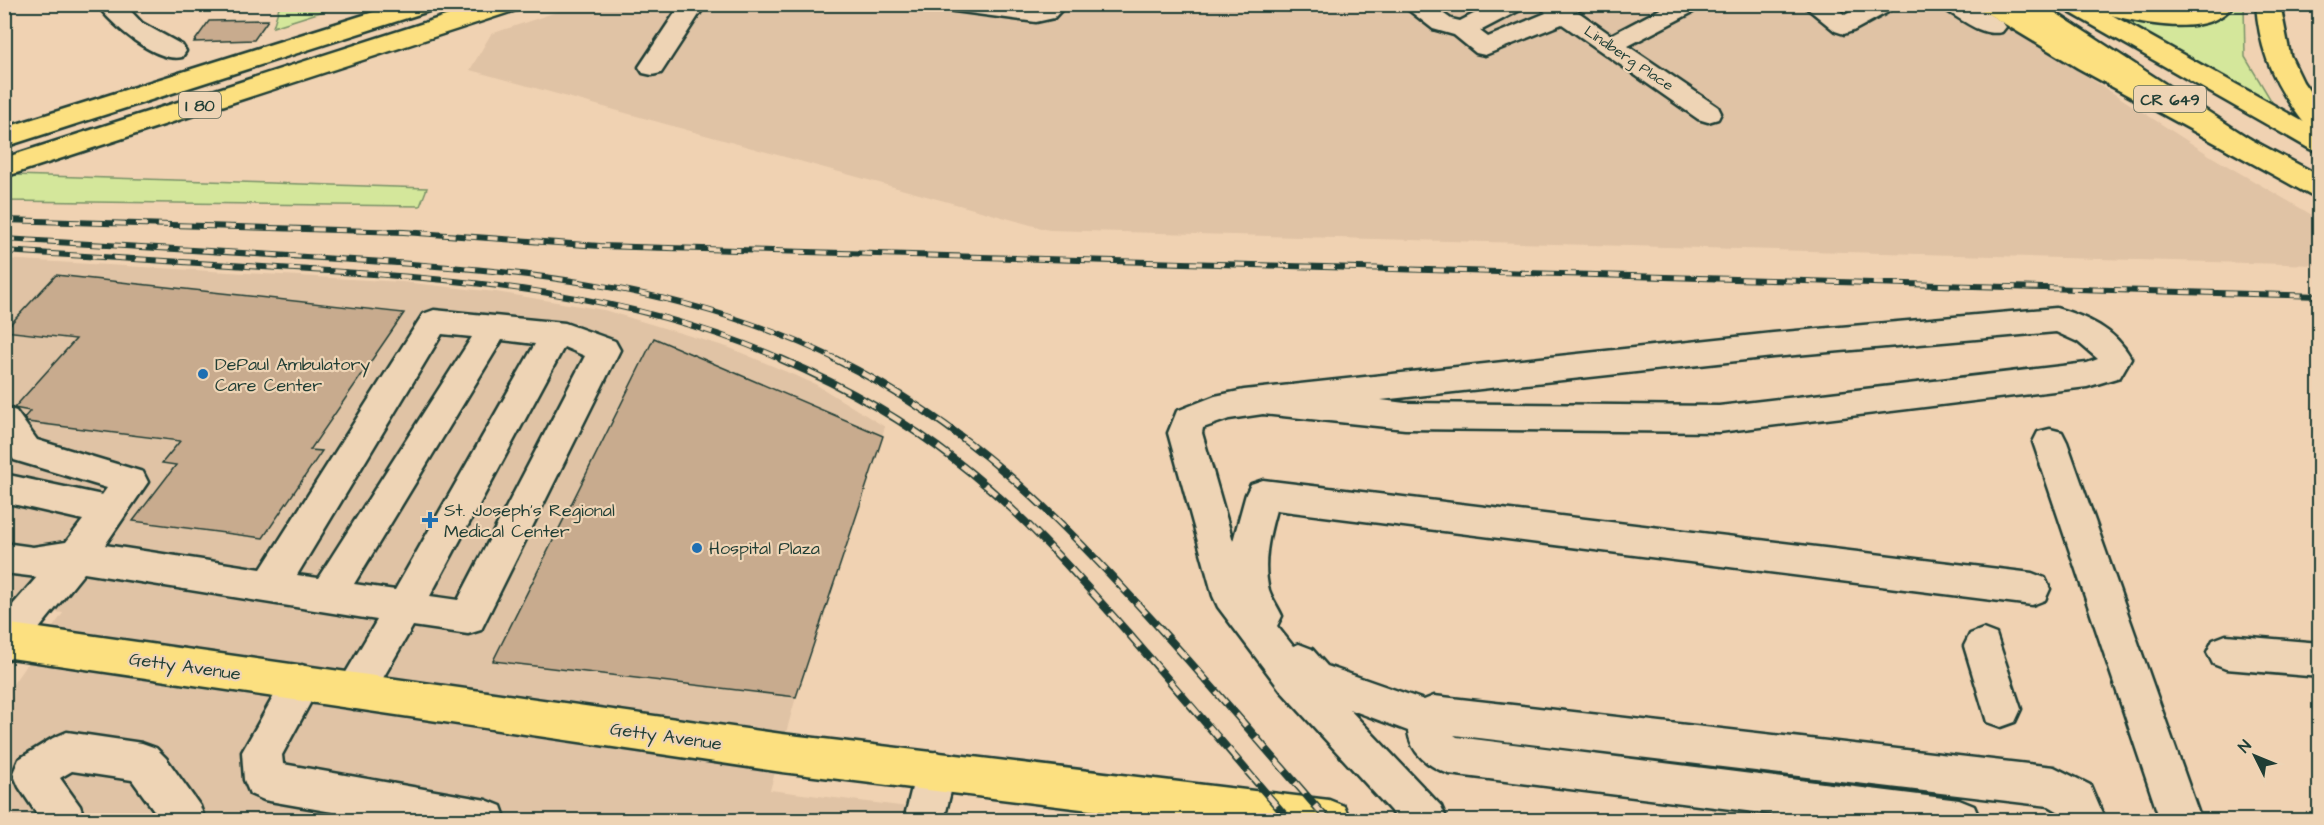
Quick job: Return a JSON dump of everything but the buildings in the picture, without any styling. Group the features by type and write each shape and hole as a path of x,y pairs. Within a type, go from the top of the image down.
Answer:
{"main road":[{"name":"I 80","path":"4,138 426,4"},
{"name":"I 80","path":"4,168 510,4"},
{"path":"396,41 529,4"},
{"name":"CR 649","path":"2024,4 2240,145 2319,188"},
{"name":"CR 649","path":"2045,4 2266,141 2319,171"},
{"path":"2073,4 2319,143"},
{"path":"2099,4 2145,16 2186,18 2205,16 2222,4"},
{"path":"2268,4 2273,50 2292,88 2319,124"},
{"path":"1991,16 2087,62 2240,145"},
{"name":"Getty Avenue","path":"5,641 782,753 936,771 1234,814 1329,820"}],"street":[{"path":"110,4 133,28 173,51"},
{"path":"652,67 694,4"},
{"path":"954,4 968,8 1036,15 1046,13 1055,4"},
{"path":"1413,4 1442,24 1463,30 1485,47 1557,9"},
{"path":"1463,30 1514,4"},
{"path":"1814,4 1844,26 1879,7 1878,4"},
{"path":"1953,4 1991,16"},
{"path":"1611,45 1684,7"},
{"name":"Lindberg Place","path":"1557,9 1708,113"},
{"path":"1263,401 1405,416 1719,420 1965,388 2088,375 2109,368 2115,358 2094,336 2071,324 2056,320 1947,328 1729,350 1263,401 1204,411 1189,420 1185,433 1231,596 1295,679 1426,820"},
{"path":"4,558 33,562 76,556 270,587 468,618 604,350 565,335 434,322 270,587"},
{"path":"327,596 494,328"},
{"path":"354,691 404,608 556,334"},
{"path":"4,420 26,450 84,465 131,482 76,556 5,641"},
{"path":"2050,442 2181,820"},
{"path":"57,500 84,465"},
{"path":"4,488 110,511"},
{"path":"2032,589 1263,494 1247,557 1253,603 1314,679 1426,718 1434,714 2054,787 2076,799 2085,820"},
{"path":"1983,646 2001,710"},
{"path":"2226,652 2319,660"},
{"path":"302,683 262,752 264,780 486,820"},
{"path":"1426,718 1429,739 1449,755 1790,807 1959,820"},
{"path":"65,820 33,773 67,751 142,762 152,772 184,820"},
{"path":"1783,754 1790,807"},
{"path":"924,820 936,771"}],"shaded area":[{"path":"580,4 1976,5 2214,158 2319,219 2319,265 1049,230 470,70 491,34"},
{"name":"St. Joseph’s Regional Medical Center","path":"4,259 402,282 496,292 604,310 730,348 815,384 885,427 796,697 770,790 1014,820 5,820 5,695 63,613 5,605"}],"green space":[{"path":"280,4 343,4 343,5 273,27"},
{"path":"2230,5 2244,5 2245,57 2278,112 2094,10 2192,23"},
{"path":"14,175 427,188 420,206 5,201 5,178"}],"railway":[{"path":"4,220 404,232 600,246 2320,296"},
{"path":"4,239 416,264 540,276 661,298 721,314 780,334 838,360"},
{"path":"4,251 358,273 544,292 666,318 725,337 784,360"},
{"path":"781,359 827,380 894,417 980,480 1047,543 1088,588 1289,820"},
{"path":"835,359 883,385 969,442 1045,508 1154,622 1328,820"}],"place":[{"name":"DePaul Ambulatory Care Center","path":"203,374"},
{"name":"St. Joseph’s Regional Medical Center","path":"430,520"},
{"name":"Hospital Plaza","path":"697,548"}]}
